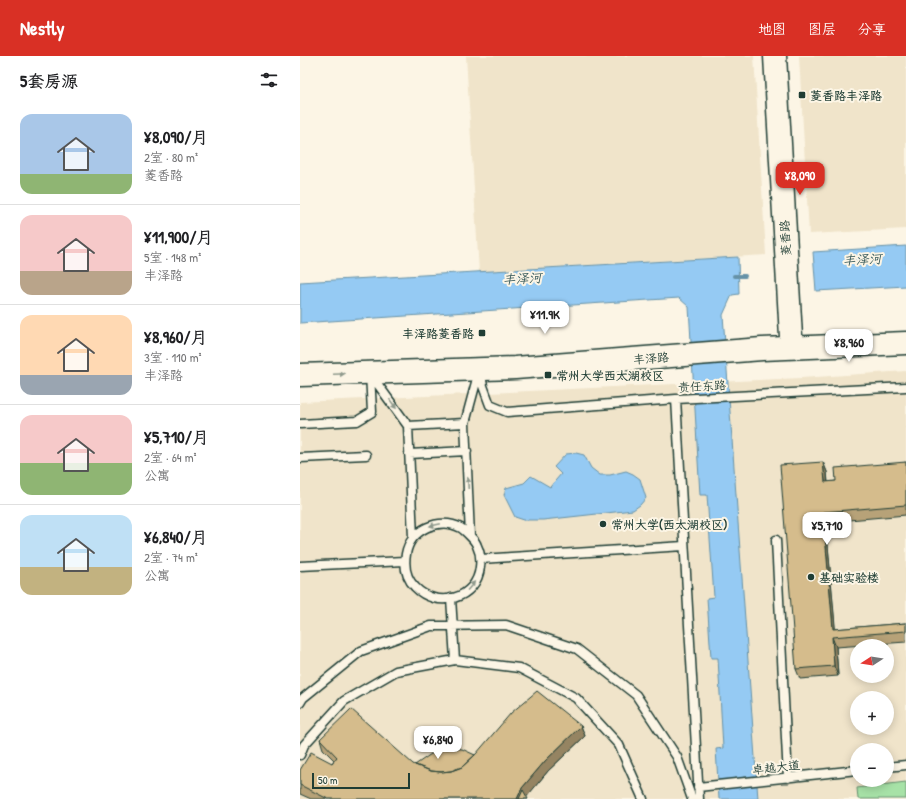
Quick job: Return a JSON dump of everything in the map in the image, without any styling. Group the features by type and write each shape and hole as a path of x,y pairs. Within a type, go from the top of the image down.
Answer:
{"street":[{"name":"菱香路","path":"775,56 790,343"},
{"name":"丰泽路","path":"300,375 515,368 755,350 790,343 906,332"},
{"name":"丰泽路","path":"300,361 369,358 448,359 764,338 790,343 906,343"}],"lane":[{"name":"责任东路","path":"480,369 483,386 490,405 507,412 676,399 906,387"},
{"path":"470,536 465,423 480,369"},
{"path":"300,424 357,421 372,412 370,373"},
{"path":"370,373 408,426 414,537"},
{"path":"676,399 698,788 700,799"},
{"path":"408,426 465,423"},
{"path":"409,454 466,451"},
{"path":"300,458 366,455"},
{"path":"435,524 448,524 460,528 470,536 478,546 481,559 480,571 475,582 467,592 456,598 444,600 432,598 421,593 412,584 406,573 405,561 407,548 414,537 423,529 435,524"},
{"path":"776,540 788,778"},
{"path":"481,559 684,546"},
{"path":"300,566 405,561"},
{"path":"451,598 455,660"},
{"path":"300,703 303,698 361,651 432,626 506,625 577,649 636,695 677,757 692,799"},
{"path":"300,755 304,745 344,701 396,671 455,660 519,668 576,698 620,745 642,799"},
{"path":"894,766 906,765"},
{"name":"卓越大道","path":"698,788 850,771"}],"shaded area":[{"path":"466,56 754,56 766,255 479,272"},
{"path":"799,56 906,56 906,229 809,234"},
{"name":"常州大学(西太湖校区)","path":"906,371 906,799 300,799 300,402 801,378"}],"green space":[{"path":"906,782 906,799 858,799 857,788 894,787 894,783"}],"water":[{"path":"906,246 906,286 816,291 813,252"},
{"path":"738,257 739,294 732,295 723,315 758,799 719,799 716,749 723,748 718,658 711,658 707,598 714,597 707,495 700,495 689,307 679,298 300,323 300,282"},
{"path":"576,453 584,455 591,468 600,475 610,475 626,471 633,474 640,479 646,498 633,510 543,520 524,520 515,517 504,495 506,488 524,483 531,476 550,487 561,474 554,467 566,454"}],"building":[{"name":"基础实验楼","path":"823,462 825,482 836,481 835,468 906,462 906,505 823,512 833,629 906,623 906,631 832,637 834,666 796,669 780,465"},
{"path":"537,691 581,726 545,761 522,788 517,799 328,799 300,785 300,770 311,752 332,763 337,757 320,739 351,709 413,764 431,771 441,772 451,771 462,767 476,754 511,713"},
{"path":"452,748 462,749 475,755 462,767 451,771 431,771 415,765 439,750"},
{"path":"523,790 528,799 519,799"}],"waterway":[{"name":"丰泽河","path":"734,276 745,276"}],"place":[{"name":"菱香路丰泽路","path":"802,95"},
{"name":"丰泽路菱香路","path":"482,333"},
{"name":"常州大学西太湖校区","path":"548,375"},
{"name":"常州大学(西太湖校区)","path":"603,524"},
{"name":"基础实验楼","path":"811,577"}]}
